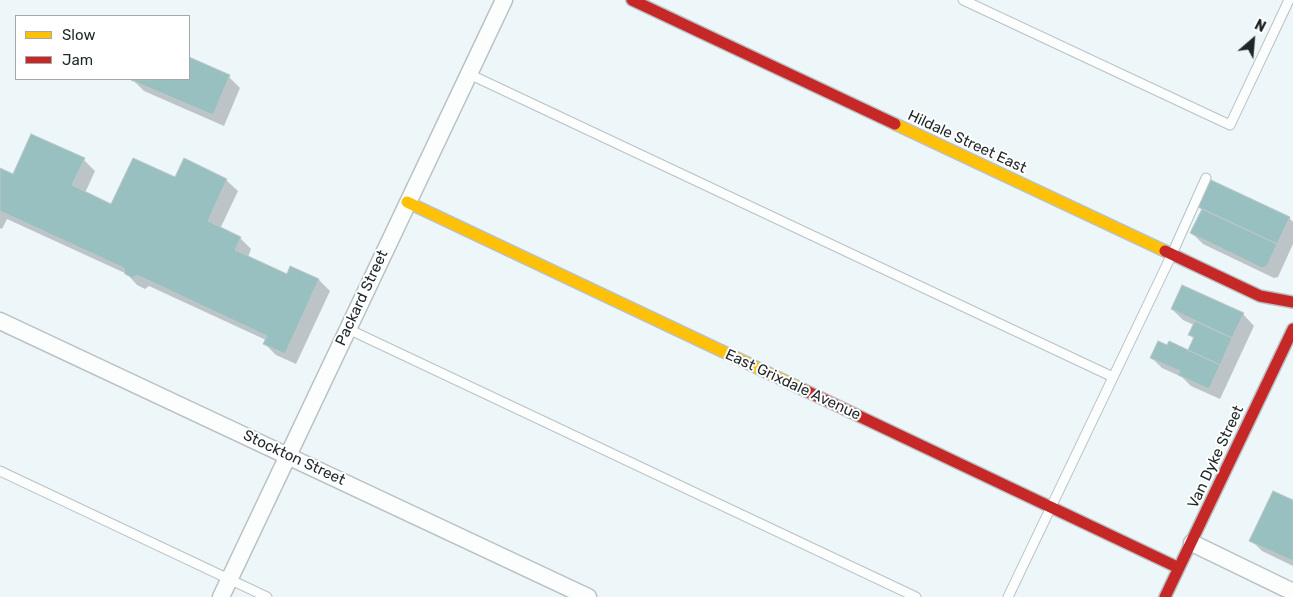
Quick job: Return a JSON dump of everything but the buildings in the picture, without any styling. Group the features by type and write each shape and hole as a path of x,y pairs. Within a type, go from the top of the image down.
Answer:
{"street":[{"name":"Packard Street","path":"220,597 504,0"},
{"name":"Hildale Street East","path":"632,0 1260,296 1293,302"},
{"name":"East Grixdale Avenue","path":"408,202 1179,568"},
{"name":"Stockton Street","path":"0,320 588,597"},
{"name":"Van Dyke Street","path":"1166,597 1293,329"},
{"path":"1192,543 1293,592"}],"lane":[{"path":"963,0 1230,125 1289,0"},
{"path":"469,74 1113,377"},
{"path":"1008,597 1172,254 1206,178"},
{"path":"348,329 916,597"},
{"path":"0,470 267,597"}],"traffic: slow":[{"path":"895,124 1165,251"},
{"path":"407,202 802,389"}],"traffic: jam":[{"path":"632,0 895,124"},
{"path":"1165,251 1260,296 1293,302"},
{"path":"1165,597 1293,329"},
{"path":"802,389 1179,568"}]}
